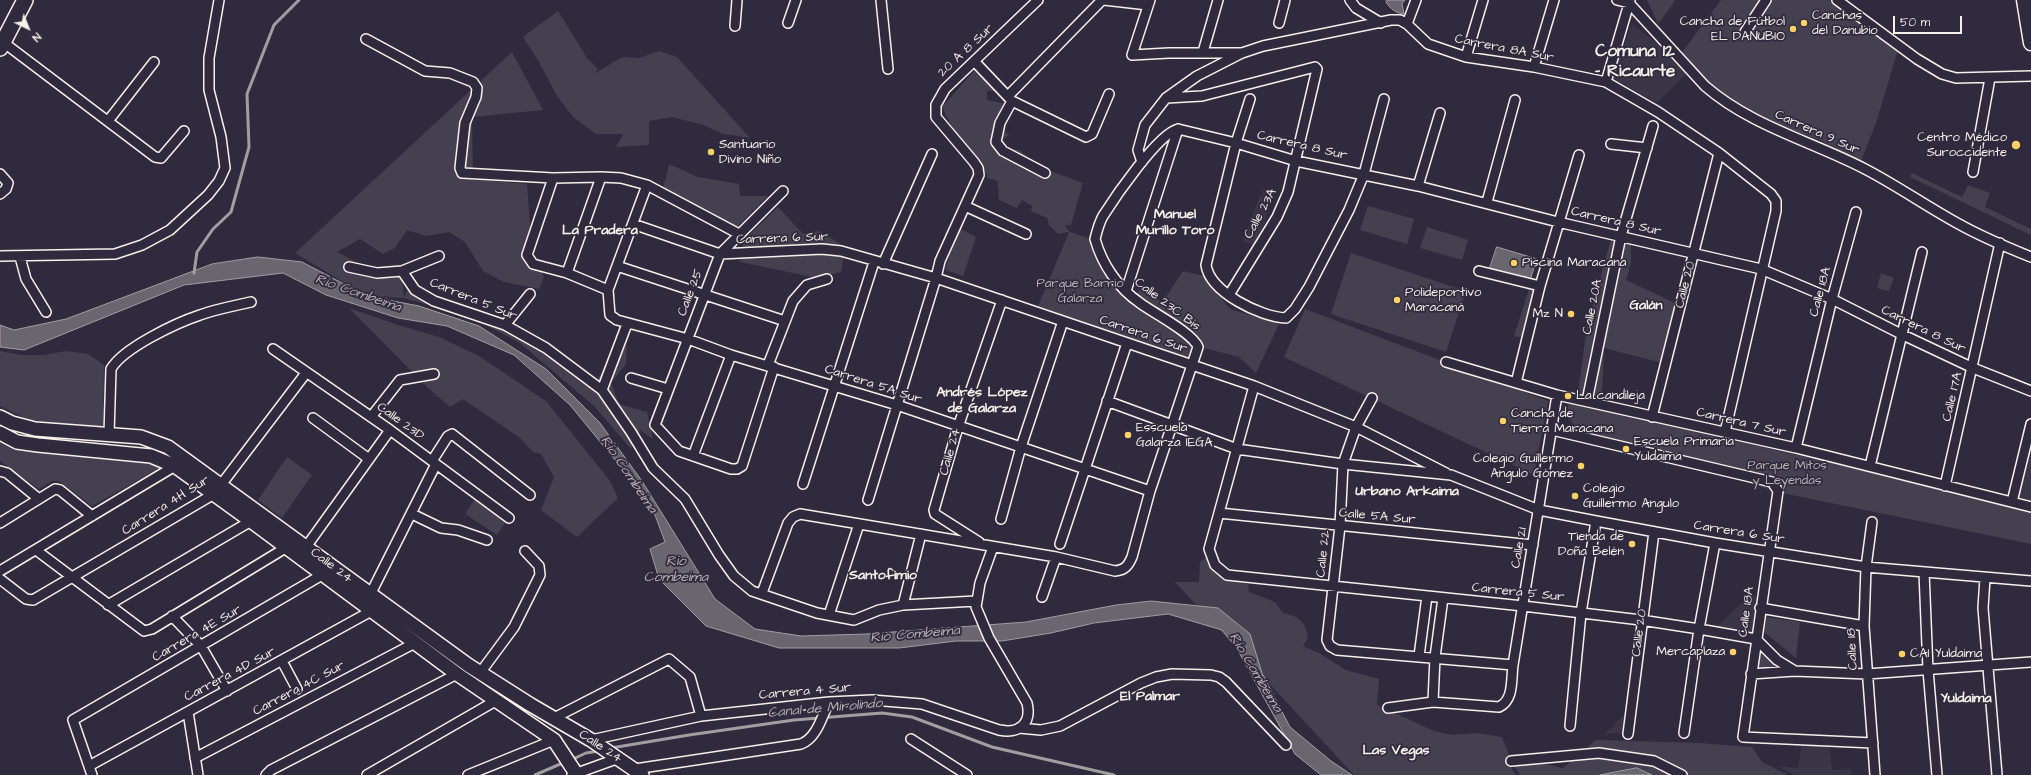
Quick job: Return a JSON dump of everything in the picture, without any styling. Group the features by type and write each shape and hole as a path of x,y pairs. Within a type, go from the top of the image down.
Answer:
{"highway":[{"path":"1,45 25,0"}],"main road":[{"path":"2024,0 2031,43"},
{"name":"Calle 24","path":"0,417 12,423 35,429 141,437 168,447 252,521 287,547 328,571 480,673 592,740 638,772"},
{"name":"Calle 24","path":"0,433 17,442 151,456 175,466 218,490 306,547 328,571"},
{"name":"Calle 24","path":"375,603 415,644 557,742"},
{"path":"557,742 575,772"}],"street":[{"path":"0,256 20,257 115,254 142,245 170,230 208,195 219,181 225,168 221,137 209,90 210,51 219,0"},
{"path":"735,26 737,0"},
{"path":"788,23 796,0"},
{"path":"882,0 888,69"},
{"name":"20 A 8 Sur","path":"868,500 940,261 979,175 978,168 936,117 936,105 945,89 975,62 1038,0"},
{"path":"1045,173 1003,151 996,142 1000,124 1010,99 1103,0 1149,3 1132,55 1203,52 1242,53"},
{"path":"1203,52 1218,0"},
{"path":"1279,23 1285,0"},
{"path":"1350,0 1356,8 1381,23"},
{"path":"1142,162 1138,150 1140,138 1145,125 1166,98 1196,76 1242,53 1270,44 1400,20 1407,24 1416,0"},
{"path":"1466,57 1483,0"},
{"path":"1534,67 1554,0"},
{"path":"1617,0 1630,2 1606,82 1658,112 1719,152 1771,194 1776,201 1776,211 1761,269 1725,432"},
{"path":"1745,32 1766,0"},
{"path":"1837,0 1917,59 1942,74 1956,78 2031,76"},
{"name":"Carrera 9 Sur","path":"1630,2 1705,86 1717,96 1749,117 1786,135 1821,148 1866,169 1956,222 2031,257"},
{"name":"Carrera 8A Sur","path":"1407,24 1428,44 1466,57 1534,67 1606,82"},
{"name":"Carrera 6 Sur","path":"366,39 425,71 450,73 473,82 477,88 476,97 465,123 460,168 462,173 553,178 621,178 647,185 739,234"},
{"path":"1,45 155,156 161,158 184,132"},
{"path":"108,121 154,62"},
{"path":"975,62 1010,99 1089,137 1092,134 1109,94"},
{"name":"Calle 23A","path":"1166,98 1202,96 1315,67 1317,69 1296,161 1283,205 1229,295"},
{"path":"1973,172 1990,78"},
{"path":"1250,99 1236,143 1206,265 1207,272 1212,279 1229,295 1240,303 1262,313 1286,318 1295,309 1328,252 1349,210 1364,174 1384,99"},
{"path":"1487,202 1515,100"},
{"path":"1418,186 1440,112"},
{"name":"Calle 20A","path":"1587,401 1621,236 1653,126"},
{"path":"1126,291 1178,130"},
{"name":"Carrera 8 Sur","path":"1178,130 1236,143 1296,161 1364,174 1487,202 1558,222 1761,269 1832,299 1973,368 2031,391"},
{"name":"Calle 23C Bis","path":"1178,130 1168,135 1142,162 1103,216 1094,239 1106,265 1126,291 1139,303 1194,340 1198,347 1192,366"},
{"path":"1610,144 1647,148"},
{"name":"Calle 20","path":"1652,417 1719,152"},
{"path":"883,264 932,154"},
{"path":"1516,383 1540,286 1579,155"},
{"path":"0,174 8,182 6,189 0,194"},
{"path":"567,272 601,177"},
{"path":"553,178 527,255 528,259 533,264 567,272 608,290 647,185"},
{"name":"Calle 25","path":"693,456 678,451 655,425 720,254 783,191"},
{"path":"965,206 1026,234"},
{"name":"Calle 18A","path":"1796,448 1832,299 1856,212"},
{"path":"633,224 720,254"},
{"name":"Calle 17A","path":"1945,486 1973,368 2000,243"},
{"name":"Carrera 6 Sur","path":"720,254 822,249 842,251 874,262 936,278 1254,386 1356,427 1450,475 1539,510 1715,543 1770,550 1866,566 2031,581"},
{"path":"1870,466 1922,252"},
{"path":"349,268 378,274 402,272 439,256"},
{"path":"20,257 26,279 46,312"},
{"path":"803,484 833,386 874,262"},
{"path":"617,266 786,321"},
{"path":"1479,271 1540,286"},
{"name":"Carrera 5 Sur","path":"402,272 415,290 434,301 505,325 546,348 602,390"},
{"path":"730,355 693,456 737,470 742,466 771,366 793,301 807,285 827,279"},
{"name":"Carrera 5A Sur","path":"608,290 610,315 627,324 688,339 730,355 771,366 897,405 1150,491"},
{"path":"505,325 530,294"},
{"name":"Calle 24","path":"983,545 935,514 934,510 958,427 1002,300"},
{"path":"108,434 111,369 116,360 127,351 161,332 199,315 251,302"},
{"path":"1001,519 1021,447 1063,321"},
{"path":"627,324 602,390 631,432 653,468 685,499 719,555 734,576 752,591 762,593 791,605 854,620 879,610 903,605 976,604"},
{"path":"1060,544 1127,343"},
{"name":"Calle 23D","path":"273,349 390,430 509,518"},
{"name":"Carrera 7 Sur","path":"1446,362 1557,395 1796,448 2031,507"},
{"path":"762,593 788,523 793,517 800,514 1056,557 1115,571 1123,570 1128,566 1132,557 1150,491 1192,366"},
{"name":"Carrera 4H Sur","path":"0,579 29,601 33,600 73,578 218,490 306,373"},
{"path":"371,417 400,380 434,374"},
{"path":"631,378 668,389"},
{"path":"1219,513 1254,386"},
{"name":"Calle 21","path":"1433,702 1499,707 1506,704 1510,697 1512,665 1557,395"},
{"name":"Calle 22","path":"1372,398 1356,427 1343,464 1340,526 1327,640 1330,646 1337,650 1419,656"},
{"name":"Carrera 6 Sur","path":"1108,400 1173,423 1237,449 1343,464 1450,475"},
{"path":"313,418 369,459"},
{"path":"2012,502 2031,424"},
{"path":"306,547 390,430"},
{"name":"Calle 18A","path":"1552,430 1772,482 1778,491 1760,608 1744,738 1873,743"},
{"path":"375,603 434,462 448,436 452,434 530,495"},
{"path":"0,438 17,442"},
{"path":"0,572 175,466"},
{"path":"0,471 7,472 39,499"},
{"path":"0,523 55,489 60,490 92,516"},
{"name":"Carrera 5 Sur","path":"1219,513 1209,549 1215,565 1226,576 1523,606 1641,620 1756,639"},
{"name":"Calle 5A Sur","path":"1219,513 1533,545"},
{"path":"412,514 441,528 458,530 488,540"},
{"path":"108,605 252,521"},
{"path":"1570,726 1581,613 1596,521"},
{"name":"Calle 18","path":"1872,522 1866,566 1864,626 1875,775"},
{"path":"829,615 859,524"},
{"name":"Calle 20","path":"1628,734 1641,620 1654,532"},
{"path":"903,605 921,534"},
{"path":"1684,733 1699,629 1715,543"},
{"path":"36,550 144,632 287,547"},
{"path":"993,547 980,583 976,604 989,638 1011,676 1023,693 1030,713 1026,722 1019,728"},
{"path":"480,673 514,627 540,575 539,566 525,551"},
{"path":"1042,598 1056,557"},
{"name":"Carrera 4E Sur","path":"89,766 73,720 328,571"},
{"path":"1924,572 1928,670 1937,775"},
{"path":"1985,578 1983,608 1997,775"},
{"path":"1426,596 1419,656 1512,665"},
{"path":"1388,708 1433,702 1435,657 1443,598"},
{"name":"Carrera 4D Sur","path":"89,766 282,661 375,603"},
{"path":"1760,608 1864,626"},
{"path":"172,616 201,646 227,691"},
{"path":"1756,639 1777,660 1794,671"},
{"name":"Carrera 4C Sur","path":"195,758 415,644"},
{"path":"554,718 669,658 690,676 701,716"},
{"path":"282,661 297,689"},
{"path":"1751,674 1794,671 1867,674 2031,662"},
{"path":"266,775 271,770 457,674"},
{"name":"Carrera 4 Sur","path":"592,740 701,716 829,702 872,700 906,702 939,709 999,730 1010,732 1019,728 1041,730 1060,726 1141,683 1156,677 1172,674 1211,675 1219,677 1226,682 1286,745"},
{"path":"367,775 497,700"},
{"path":"638,772 808,742 815,732 829,702"},
{"path":"188,712 198,775"},
{"path":"911,739 967,775"},
{"path":"468,775 557,742"},
{"path":"1511,761 1599,753 1654,761 1682,775"},
{"path":"575,772 618,757"},
{"path":"89,766 92,775"}],"shaded area":[{"path":"1632,24 1659,45 1686,74 1657,103 1613,78"},
{"path":"1263,188 1273,191 1265,222 1253,245 1243,242 1260,195 1263,196"},
{"path":"2031,424 2031,507 2012,502"},
{"path":"1752,593 1758,599 1753,632 1713,630"},
{"path":"1626,713 1624,733 1605,734"},
{"path":"1802,740 1830,747 1832,770 1850,769 1852,775 1794,775 1776,766 1798,768"}],"green space":[{"path":"1647,0 1674,0 1675,1 1658,24"},
{"path":"1721,0 1829,0 1898,50 1876,123 1861,161 1822,141 1751,115 1708,85 1680,55"},
{"path":"558,11 587,58 598,69 594,74 622,57 639,58 659,51 677,57 750,138 724,134 703,125 672,117 649,121 649,145 616,147 623,134 596,134 573,117 557,96 539,62 523,37"},
{"path":"512,52 543,110 472,117 473,179 527,184 532,253 544,277 539,289 504,282 483,271 465,242 449,232 426,236 407,230 395,248 383,254 360,239 337,252 370,269 402,279 404,297 409,287 479,309 532,338 596,380 627,345 626,364 611,383 619,404 647,412 653,439 640,430 631,449 595,407 520,343 471,317 404,298 367,296 295,253"},
{"name":"Parque Barrio Galarza","path":"974,71 997,91 987,91 987,100 1006,104 998,117 1004,123 1002,129 1009,135 999,141 1005,149 1019,150 1042,168 1083,183 1071,225 1065,226 1070,232 1088,238 1108,276 1133,306 1195,346 1190,362 1036,311 1069,232 1058,234 1049,225 1047,218 1031,211 1032,206 1022,200 1017,208 999,200 998,181 987,178 987,174 973,168 942,107"},
{"path":"669,164 698,177 739,184 740,196 768,196 735,229 663,189"},
{"path":"1912,173 1962,197 1968,185 1990,193 1985,207 2031,229 2031,235 1910,177"},
{"path":"1368,206 1414,219 1407,244 1360,230"},
{"path":"778,207 803,234 819,231 845,247 841,272 817,278 740,262 744,240"},
{"path":"1427,227 1468,240 1462,260 1420,248"},
{"path":"959,228 976,237 963,276 945,270"},
{"path":"1611,239 1631,243 1631,263 1626,280 1675,303 1662,363 1604,348 1602,398 1578,393 1587,326"},
{"path":"1351,253 1466,291 1446,352 1331,314"},
{"path":"1183,271 1204,276 1230,309 1279,324 1256,373 1239,357 1200,347 1197,338 1137,295 1142,284 1162,303"},
{"path":"1881,273 1894,278 1889,291 1877,288"},
{"path":"1529,289 1536,291 1523,338 1514,336"},
{"path":"349,308 439,337 479,356 546,401 610,481 618,498 577,537 541,510 554,477 541,454 533,452 520,438 463,399 450,407 427,387"},
{"path":"1305,309 1548,401 1534,475 1284,357"},
{"path":"0,351 21,355 44,355 66,351 88,354 104,365 103,428 65,426 27,419 0,406"},
{"name":"Parque Mitos y Leyendas","path":"1569,402 1721,438 1945,488 2031,511 2031,544 1777,492 1575,427 1566,413"},
{"path":"0,442 16,450 141,458 163,466 92,506 59,481 52,481 39,489 0,461"},
{"path":"287,457 312,475 282,518 258,500"},
{"path":"475,499 507,520 497,535 465,514"},
{"path":"1207,557 1225,579 1248,584 1249,592 1275,602 1283,613 1293,616 1301,621 1306,628 1308,638 1303,646 1319,653 1346,670 1379,679 1377,705 1434,731 1452,735 1476,733 1502,737 1510,757 1563,768 1596,740 1699,743 1752,747 1762,762 1788,775 1520,775 1510,758 1512,770 1517,775 1354,775 1175,582 1199,582 1200,562"},
{"path":"1766,617 1800,622 1796,658 1764,632"},
{"path":"1759,648 1774,664 1788,670 1758,671"}],"water":[{"path":"1387,0 1405,0 1402,4 1404,14 1398,13 1391,9 1386,2"},
{"name":"Piscina Maracana","path":"1497,247 1537,259 1530,280 1490,268"},
{"name":"Rio Combeima","path":"258,257 302,262 367,296 419,306 479,326 546,369 600,423 642,481 715,599 755,629 801,636 866,634 1026,622 1116,605 1151,601 1218,608 1250,634 1262,673 1290,727 1331,761 1352,775 1321,775 1295,754 1236,647 1222,630 1168,614 1094,623 1051,633 1002,641 956,641 899,648 779,648 706,626 659,579 650,549 665,542 655,515 625,472 570,405 514,355 447,326 398,318 326,295 283,273 184,285 24,350 0,347 0,325 14,330 66,319 212,264"},
{"path":"1637,768 1652,775 1600,775"}],"waterway":[{"path":"194,273 197,252 213,229 231,212 249,147 247,94 274,25 299,0"},
{"name":"Canal de Mirolindo","path":"611,748 794,720 882,713 912,717 992,747 1114,775"},
{"name":"Canal de Mirolindo","path":"571,760 586,753 599,751"},
{"name":"Canal de Mirolindo","path":"535,775 565,762"}],"place":[{"name":"Canchas del Danubio","path":"1804,23"},
{"name":"Cancha de Fútbol EL DANUBIO","path":"1793,29"},
{"name":"Centro Médico Suroccidente","path":"2016,145"},
{"name":"Santuario Divino Niño","path":"711,152"},
{"name":"Piscina Maracana","path":"1514,263"},
{"name":"Polideportivo Maracaná","path":"1397,300"},
{"name":"Mz N","path":"1571,314"},
{"name":"La candileja","path":"1568,396"},
{"name":"Cancha de Tierra Maracana","path":"1503,421"},
{"name":"Esscuela Galarza IEGA","path":"1128,435"},
{"name":"Escuela Primaria Yuldaima","path":"1626,449"},
{"name":"Colegio Guillermo Angulo Gómez","path":"1581,466"},
{"name":"Colegio Guillermo Angulo","path":"1575,496"},
{"name":"Tienda de Doña Belén","path":"1632,544"},
{"name":"Mercaplaza","path":"1733,652"},
{"name":"CAI Yuldaima","path":"1902,654"}],"district":[{"name":"Comuna 12 - Ricaurte","path":"1635,62"},
{"name":"Manuel Murillo Toro","path":"1175,224"},
{"name":"La Pradera","path":"600,231"},
{"name":"Galán","path":"1646,306"},
{"name":"Andrés López de Galarza","path":"982,402"},
{"name":"Urbano Arkaima","path":"1407,492"},
{"name":"Santofimio","path":"883,576"},
{"name":"El Palmar","path":"1150,697"},
{"name":"Yuldaima","path":"1966,699"},
{"name":"Las Vegas","path":"1396,751"}],"water label":[{"name":"Río Combeima","path":"358,294"},
{"name":"Río Combeima","path":"628,475"},
{"name":"Río Combeima","path":"915,635"},
{"name":"Río Combeima","path":"1255,673"}]}
